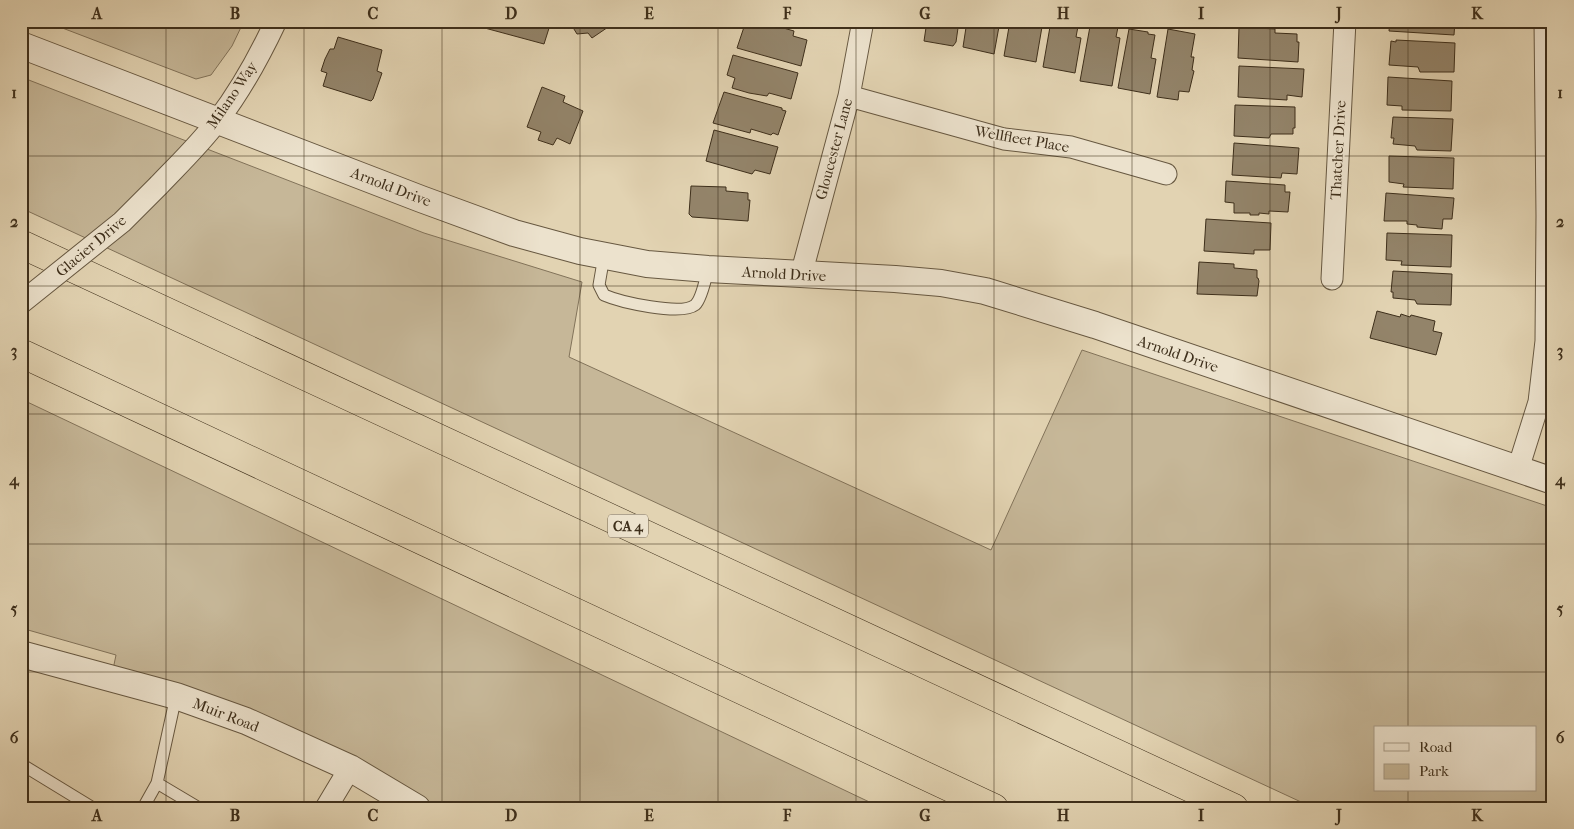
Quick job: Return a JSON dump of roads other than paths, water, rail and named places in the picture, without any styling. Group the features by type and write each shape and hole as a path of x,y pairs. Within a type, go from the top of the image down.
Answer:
{"highway":[{"name":"CA 4","path":"21,244 1234,808"},
{"path":"21,353 994,808"}],"street":[{"name":"Milano Way","path":"159,185 217,122 235,96 269,38 276,21"},
{"name":"Gloucester Lane","path":"801,275 808,242 849,96 863,21"},
{"name":"Thatcher Drive","path":"1332,279 1345,21"},
{"path":"1518,469 1539,402 1545,350 1550,216 1545,21"},
{"name":"Arnold Drive","path":"21,45 217,122 505,229 580,251 647,264 941,283 985,291 1095,325 1553,481"},
{"name":"Wellfleet Place","path":"849,96 1004,139 1071,147 1166,174"},
{"name":"Glacier Drive","path":"21,303 122,222 159,185"},
{"name":"Muir Road","path":"21,654 176,696 246,721 350,768 417,808"},
{"path":"326,808 350,768"}],"lane":[{"path":"604,256 599,285 604,295 617,301 651,307 688,308 696,305 708,269"},
{"path":"143,808 157,783 176,696"},
{"path":"21,764 93,808"},
{"path":"157,783 199,808"}]}
